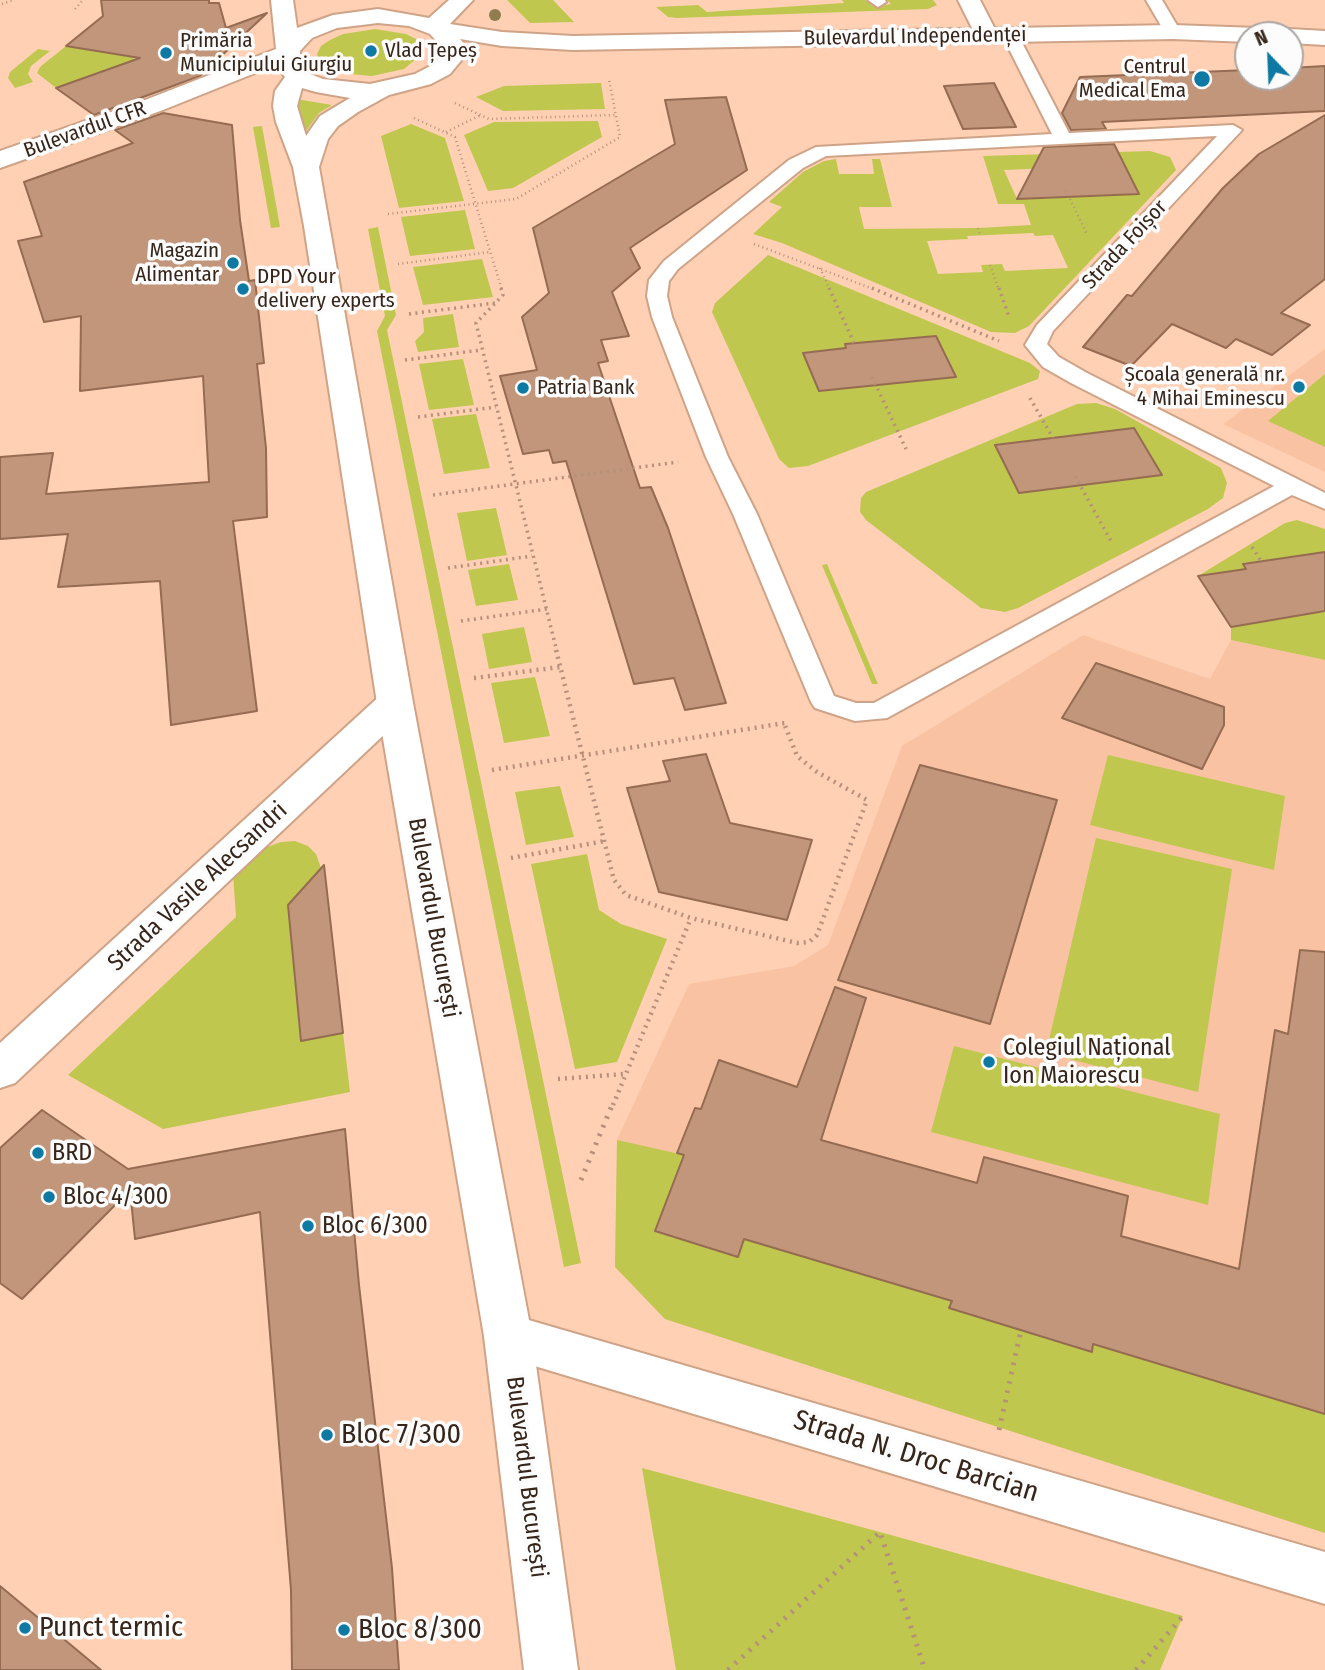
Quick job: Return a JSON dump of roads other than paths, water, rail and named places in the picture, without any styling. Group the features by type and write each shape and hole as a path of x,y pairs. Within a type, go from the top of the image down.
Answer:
{"main road":[{"name":"Bulevardul București","path":"282,0 291,63 285,106 288,122 306,167 395,704 508,1336 551,1670"},
{"path":"389,89 341,90 316,85 291,63 299,37 317,27 360,17 387,16 429,0"},
{"path":"436,73 449,61 453,52 450,40 436,28 462,0"},
{"path":"969,0 986,35"},
{"path":"320,2 331,9 360,17"},
{"name":"Bulevardul Independenței","path":"387,16 436,28 502,39 573,43 1174,32 1234,34"},
{"path":"1304,37 1325,38"},
{"name":"Bulevardul Independenței","path":"389,89 482,59 573,43"},
{"name":"Bulevardul CFR","path":"0,160 170,99 291,63"},
{"path":"306,167 316,139 329,121 349,107 389,89"},
{"name":"Strada Vasile Alecsandri","path":"0,1070 395,704"},
{"name":"Strada N. Droc Barcian","path":"508,1336 1325,1578"}],"lane":[{"path":"1154,0 1174,32"},
{"path":"1010,35 1063,138 822,151 796,163 716,231 671,265 659,280 657,296 662,317 717,457 824,702 855,712 878,712 1291,486 1325,502"},
{"name":"Strada Foișor","path":"1063,138 1233,130 1044,330 1036,345 1051,362 1291,486"}],"place":[{"name":"Vlad Țepeș","path":"371,51"},
{"name":"Primăria Municipiului Giurgiu","path":"166,53"},
{"name":"Centrul Medical Ema","path":"1202,79"},
{"name":"Magazin Alimentar","path":"233,263"},
{"name":"DPD Your delivery experts","path":"243,289"},
{"name":"Școala generală nr. 4 Mihai Eminescu","path":"1299,387"},
{"name":"Patria Bank","path":"523,388"},
{"name":"Colegiul Național Ion Maiorescu","path":"989,1062"},
{"name":"BRD","path":"38,1153"},
{"name":"Bloc 4/300","path":"49,1197"},
{"name":"Bloc 6/300","path":"308,1226"},
{"name":"Bloc 7/300","path":"327,1435"},
{"name":"Punct termic","path":"25,1628"},
{"name":"Bloc 8/300","path":"344,1630"}]}
